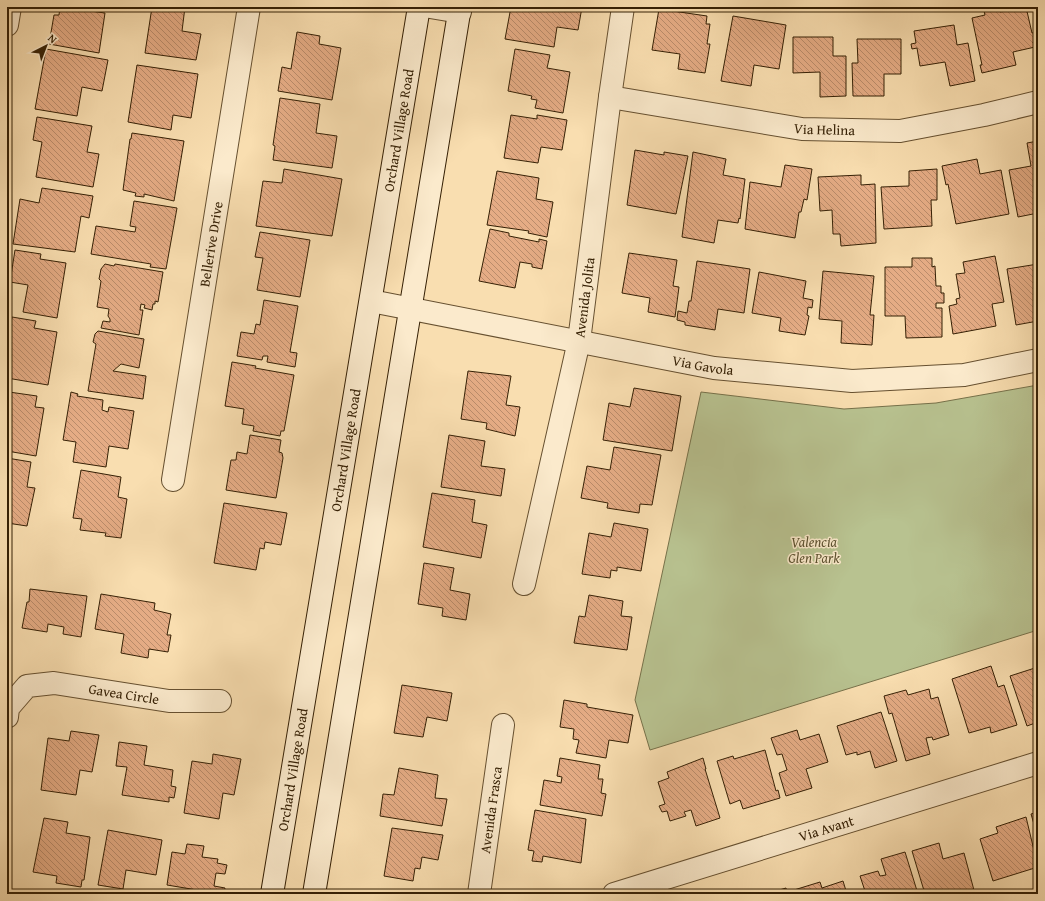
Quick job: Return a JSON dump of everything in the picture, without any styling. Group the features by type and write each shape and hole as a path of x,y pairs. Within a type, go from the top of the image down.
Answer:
{"street":[{"path":"7,25 10,7"},
{"name":"Bellerive Drive","path":"173,480 249,7"},
{"name":"Orchard Village Road","path":"272,894 419,7"},
{"path":"314,894 460,9 430,7"},
{"name":"Avenida Jolita","path":"524,584 578,341 623,7"},
{"name":"Via Helina","path":"610,97 802,129 900,131 984,115 1038,102"},
{"name":"Via Gavola","path":"371,301 714,368 852,380 964,375 1038,360"},
{"name":"Gavea Circle","path":"7,717 8,708 27,686 54,683 169,701 220,701"},
{"name":"Avenida Frasca","path":"480,894 503,725"},
{"name":"Via Avant","path":"614,894 1038,763"}],"green space":[{"name":"Valencia Glen Park","path":"1038,385 1038,630 650,750 635,700 701,392 844,409 936,403"}],"building":[{"path":"60,7 105,13 99,53 49,44 54,15 59,15"},
{"path":"152,7 185,7 182,31 201,34 196,60 145,53"},
{"path":"511,7 582,7 578,30 557,27 554,47 505,39"},
{"path":"983,7 999,7 1000,12 1026,7 1032,33 1037,32 1038,41 1033,42 1035,47 1013,52 1016,65 982,73 980,65 982,65 972,18 985,15"},
{"path":"659,9 707,16 706,24 710,24 707,44 710,44 705,73 678,69 680,54 652,50"},
{"path":"733,16 786,25 779,69 754,65 751,86 721,81"},
{"path":"954,25 957,45 968,43 975,81 950,86 945,62 920,66 917,48 912,49 911,44 916,43 914,31"},
{"path":"297,32 320,36 319,44 341,48 332,100 278,91 282,67 291,69"},
{"path":"793,37 833,37 833,56 846,56 846,96 820,97 820,72 793,73"},
{"path":"857,39 901,39 901,74 884,74 884,96 853,96 852,63 858,63"},
{"path":"46,49 108,60 102,91 82,87 77,116 35,109"},
{"path":"515,49 550,55 547,68 570,72 563,113 535,108 537,100 531,99 532,96 508,91"},
{"path":"137,65 198,74 191,118 173,115 171,130 128,122"},
{"path":"280,98 320,104 316,133 337,136 332,168 273,160 275,146 273,145"},
{"path":"511,115 537,119 537,115 567,120 562,150 541,147 538,163 504,158"},
{"path":"37,117 92,126 87,152 99,154 93,187 36,177 42,142 33,140"},
{"path":"132,133 184,141 174,201 144,194 144,197 135,196 136,193 123,190"},
{"path":"1038,141 1038,213 1018,217 1009,170 1031,166 1027,143"},
{"path":"635,150 664,155 664,152 688,156 676,214 627,205"},
{"path":"693,152 726,159 723,175 745,179 740,219 739,218 738,223 718,220 714,243 682,237"},
{"path":"977,159 980,174 1001,170 1009,214 956,224 948,184 946,185 942,166"},
{"path":"785,165 812,169 807,200 804,199 801,212 799,212 795,238 745,229 750,182 781,187"},
{"path":"284,169 342,179 332,236 256,226 263,181 282,183"},
{"path":"937,169 937,200 931,200 932,226 884,229 881,187 909,186 909,171"},
{"path":"497,171 539,178 536,199 553,202 547,237 528,233 529,231 487,225"},
{"path":"861,175 861,185 875,184 876,243 841,246 840,234 833,234 832,210 820,211 818,177"},
{"path":"42,188 93,196 89,218 81,216 75,252 13,244 20,199 39,203"},
{"path":"134,201 177,208 166,269 150,267 151,264 91,254 96,226 135,232 136,227 130,226"},
{"path":"490,229 509,233 509,236 539,242 539,239 547,241 542,269 532,267 532,264 520,262 515,288 479,281"},
{"path":"260,232 310,240 300,297 257,290 263,258 255,257"},
{"path":"15,250 41,254 40,259 66,263 57,318 23,312 28,285 10,282"},
{"path":"629,253 677,260 673,286 679,287 675,317 648,312 650,298 622,293"},
{"path":"995,256 1004,302 992,304 996,326 953,334 949,306 957,304 956,299 960,298 956,274 965,273 963,262"},
{"path":"912,258 932,258 932,267 935,266 936,286 941,286 941,293 944,293 944,303 936,303 936,308 942,308 942,337 906,338 905,316 885,316 885,267 912,267"},
{"path":"697,261 750,269 744,313 718,309 715,330 685,325 685,322 677,320 678,311 687,313 689,301 691,301"},
{"path":"105,264 114,266 115,264 163,272 158,302 155,301 152,310 144,308 145,305 141,304 140,310 143,310 139,335 101,328 103,321 110,322 108,316 109,309 97,307 101,281 99,279 101,269"},
{"path":"1038,264 1038,321 1016,325 1007,269"},
{"path":"823,271 874,276 870,315 874,315 872,345 841,343 842,321 819,319"},
{"path":"759,272 806,281 803,298 813,300 812,308 808,307 807,315 809,316 805,335 779,331 781,318 752,313"},
{"path":"264,300 298,306 290,352 297,353 295,367 267,362 268,356 263,356 262,360 237,356 241,332 254,334 256,324 260,325"},
{"path":"12,317 36,321 34,328 57,332 48,385 7,378 7,345"},
{"path":"98,331 144,339 139,368 121,364 113,371 146,376 143,399 88,391 96,344 93,342 95,334"},
{"path":"232,362 294,375 284,431 281,431 280,436 253,431 254,426 242,424 244,409 225,406"},
{"path":"468,371 511,376 506,405 520,407 515,436 486,429 487,423 461,419"},
{"path":"634,388 681,396 672,451 603,440 609,403 630,407"},
{"path":"7,389 10,390 9,392 37,396 35,407 44,408 36,456 7,451"},
{"path":"71,392 78,394 77,396 103,400 102,410 108,412 109,407 134,411 128,449 109,446 106,467 73,462 76,442 63,440"},
{"path":"250,435 281,440 279,452 282,453 283,458 276,498 226,490 231,460 236,460 237,452 247,454"},
{"path":"449,435 485,441 481,466 505,469 501,496 441,487"},
{"path":"614,447 661,455 652,505 640,504 639,513 607,508 608,503 581,498 587,466 610,470"},
{"path":"7,458 31,462 27,487 35,488 27,526 7,523"},
{"path":"81,470 121,477 118,497 127,499 121,538 105,536 106,533 80,530 82,519 73,518"},
{"path":"432,493 475,500 472,522 487,525 481,558 423,547"},
{"path":"224,503 287,513 281,545 265,542 264,549 260,548 256,570 214,563"},
{"path":"614,523 648,529 641,571 617,567 617,571 611,570 610,578 582,574 589,533 611,537"},
{"path":"424,563 454,568 450,590 470,594 466,620 442,616 443,608 418,604"},
{"path":"30,589 87,596 81,637 63,634 64,627 48,624 47,632 22,628 27,602 29,602"},
{"path":"101,594 155,603 154,610 171,614 167,635 171,635 168,652 149,649 148,658 121,653 124,634 95,629"},
{"path":"589,595 623,601 621,616 632,617 627,650 574,643 579,616 585,617"},
{"path":"991,666 998,687 1004,685 1017,725 991,733 990,727 969,733 952,679"},
{"path":"1038,667 1038,722 1027,726 1010,676"},
{"path":"402,685 452,693 447,721 427,717 423,737 394,733"},
{"path":"929,689 931,699 938,697 949,735 933,740 932,737 926,738 930,754 906,761 892,713 889,714 884,696 906,690 908,695"},
{"path":"564,700 587,704 587,707 633,715 628,743 609,740 606,758 576,753 579,740 573,739 574,729 560,727"},
{"path":"881,712 897,761 875,768 870,751 857,755 857,752 846,755 837,726"},
{"path":"797,730 800,740 819,734 828,762 806,769 812,788 786,796 779,773 787,770 782,754 777,755 771,738"},
{"path":"71,731 99,735 92,772 80,770 76,795 41,790 48,738 69,741"},
{"path":"119,742 147,746 144,765 173,770 171,786 176,787 174,798 169,797 169,802 122,795 127,767 116,766"},
{"path":"765,750 776,791 778,790 780,798 743,809 740,800 730,804 717,761 733,756 734,759"},
{"path":"213,754 241,759 234,795 223,793 219,819 184,813 192,761 212,764"},
{"path":"560,758 600,765 598,779 603,779 601,793 606,794 602,816 540,805 544,780 561,783 562,777 557,776"},
{"path":"703,758 720,818 696,826 691,810 684,812 686,816 670,821 667,811 662,812 659,806 665,804 658,782 669,778 667,772"},
{"path":"399,768 438,775 435,798 447,799 442,826 380,816 383,794 394,795"},
{"path":"535,810 586,819 581,863 543,856 542,862 532,861 534,851 528,850"},
{"path":"1038,812 1038,838 1031,814"},
{"path":"1026,817 1038,867 993,881 980,839 998,833 996,827"},
{"path":"44,818 68,822 66,833 90,837 84,880 82,880 81,887 56,883 57,876 33,872"},
{"path":"392,828 443,835 438,860 422,857 420,869 415,868 413,881 384,876"},
{"path":"108,830 162,840 156,875 126,870 123,889 98,885"},
{"path":"939,843 943,859 964,853 975,894 925,894 912,851"},
{"path":"187,844 204,846 202,857 218,859 217,863 227,865 225,874 216,873 214,886 225,888 224,894 197,894 197,890 167,885 172,852 185,854"},
{"path":"905,852 918,894 866,894 860,876 878,871 880,876 886,875 881,859"},
{"path":"843,881 847,894 795,894 794,890 820,882 822,888"},
{"path":"786,888 787,894 766,894"}]}
